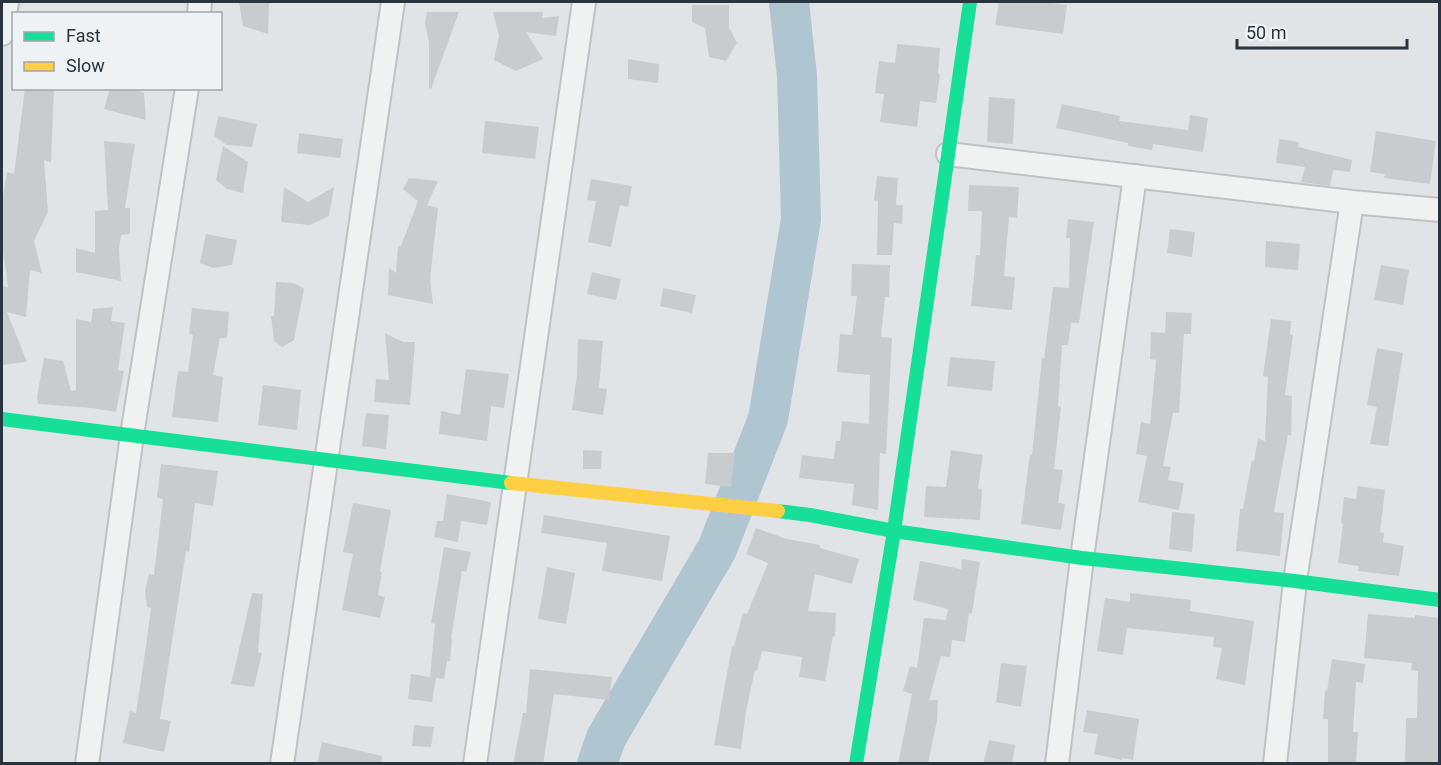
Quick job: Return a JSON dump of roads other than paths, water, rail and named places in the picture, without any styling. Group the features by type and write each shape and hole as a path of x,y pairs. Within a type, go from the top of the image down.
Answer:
{"street":[{"path":"2,34 6,2"},
{"path":"282,764 393,2"},
{"path":"475,764 584,2"},
{"path":"856,764 894,531 970,2"},
{"path":"87,764 132,435 187,90"},
{"path":"948,154 1352,202 1440,210"},
{"path":"1057,764 1082,558 1135,176"},
{"path":"1275,764 1295,581 1352,202"},
{"path":"2,419 516,484 705,502 810,515 894,531 1082,558 1295,581 1440,600"}],"waterway":[{"path":"597,764 606,738 717,549 768,419 801,219 797,76 789,2"}]}
